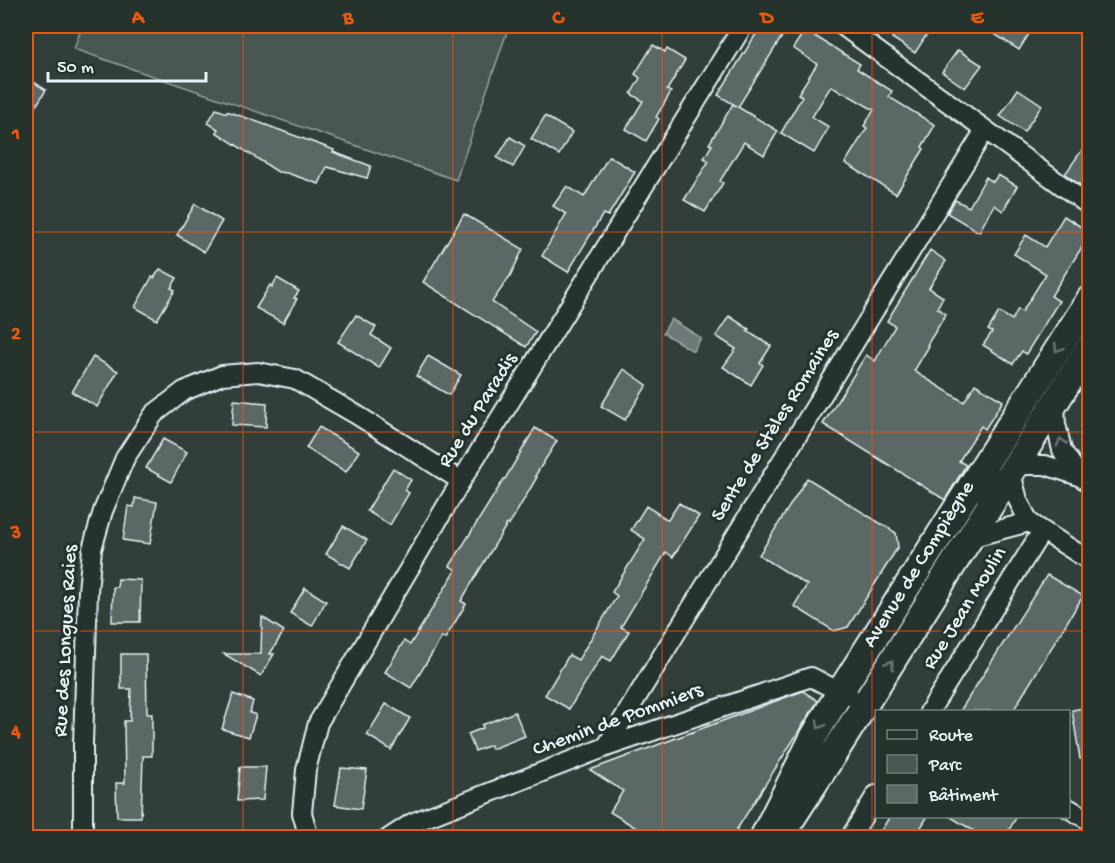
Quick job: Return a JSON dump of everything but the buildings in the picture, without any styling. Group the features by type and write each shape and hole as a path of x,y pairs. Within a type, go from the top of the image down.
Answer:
{"main road":[{"name":"Avenue de Compiègne","path":"763,837 814,736 840,692 1089,299"},
{"name":"Avenue de Compiègne","path":"779,837 1055,404 1089,346"}],"street":[{"name":"Rue du Paradis","path":"309,837 302,813 306,770 318,723 461,482 743,26"},
{"path":"843,26 1089,206"},
{"name":"Sente de Stèles Romaines","path":"606,747 985,130"},
{"name":"Rue des Longues Raies","path":"83,837 83,732 88,591 92,549 103,510 125,458 154,414 184,391 222,375 258,372 295,379 357,415 461,482"},
{"path":"1027,399 1011,473 1018,500 1035,526 1089,561"},
{"path":"1055,404 1056,424 1062,450 1084,479"},
{"path":"962,498 1024,465 1046,465 1084,479"},
{"path":"969,538 1035,526"},
{"name":"Rue Jean Moulin","path":"930,710 1035,526"},
{"name":"Chemin de Pommiers","path":"388,837 412,823 606,747 811,676 840,692 866,701"},
{"path":"850,837 875,797"},
{"path":"1070,809 1089,821"}],"green space":[{"path":"82,26 509,26 456,180 74,49"}],"shaded area":[{"path":"671,319 701,338 693,351 663,333"}]}
